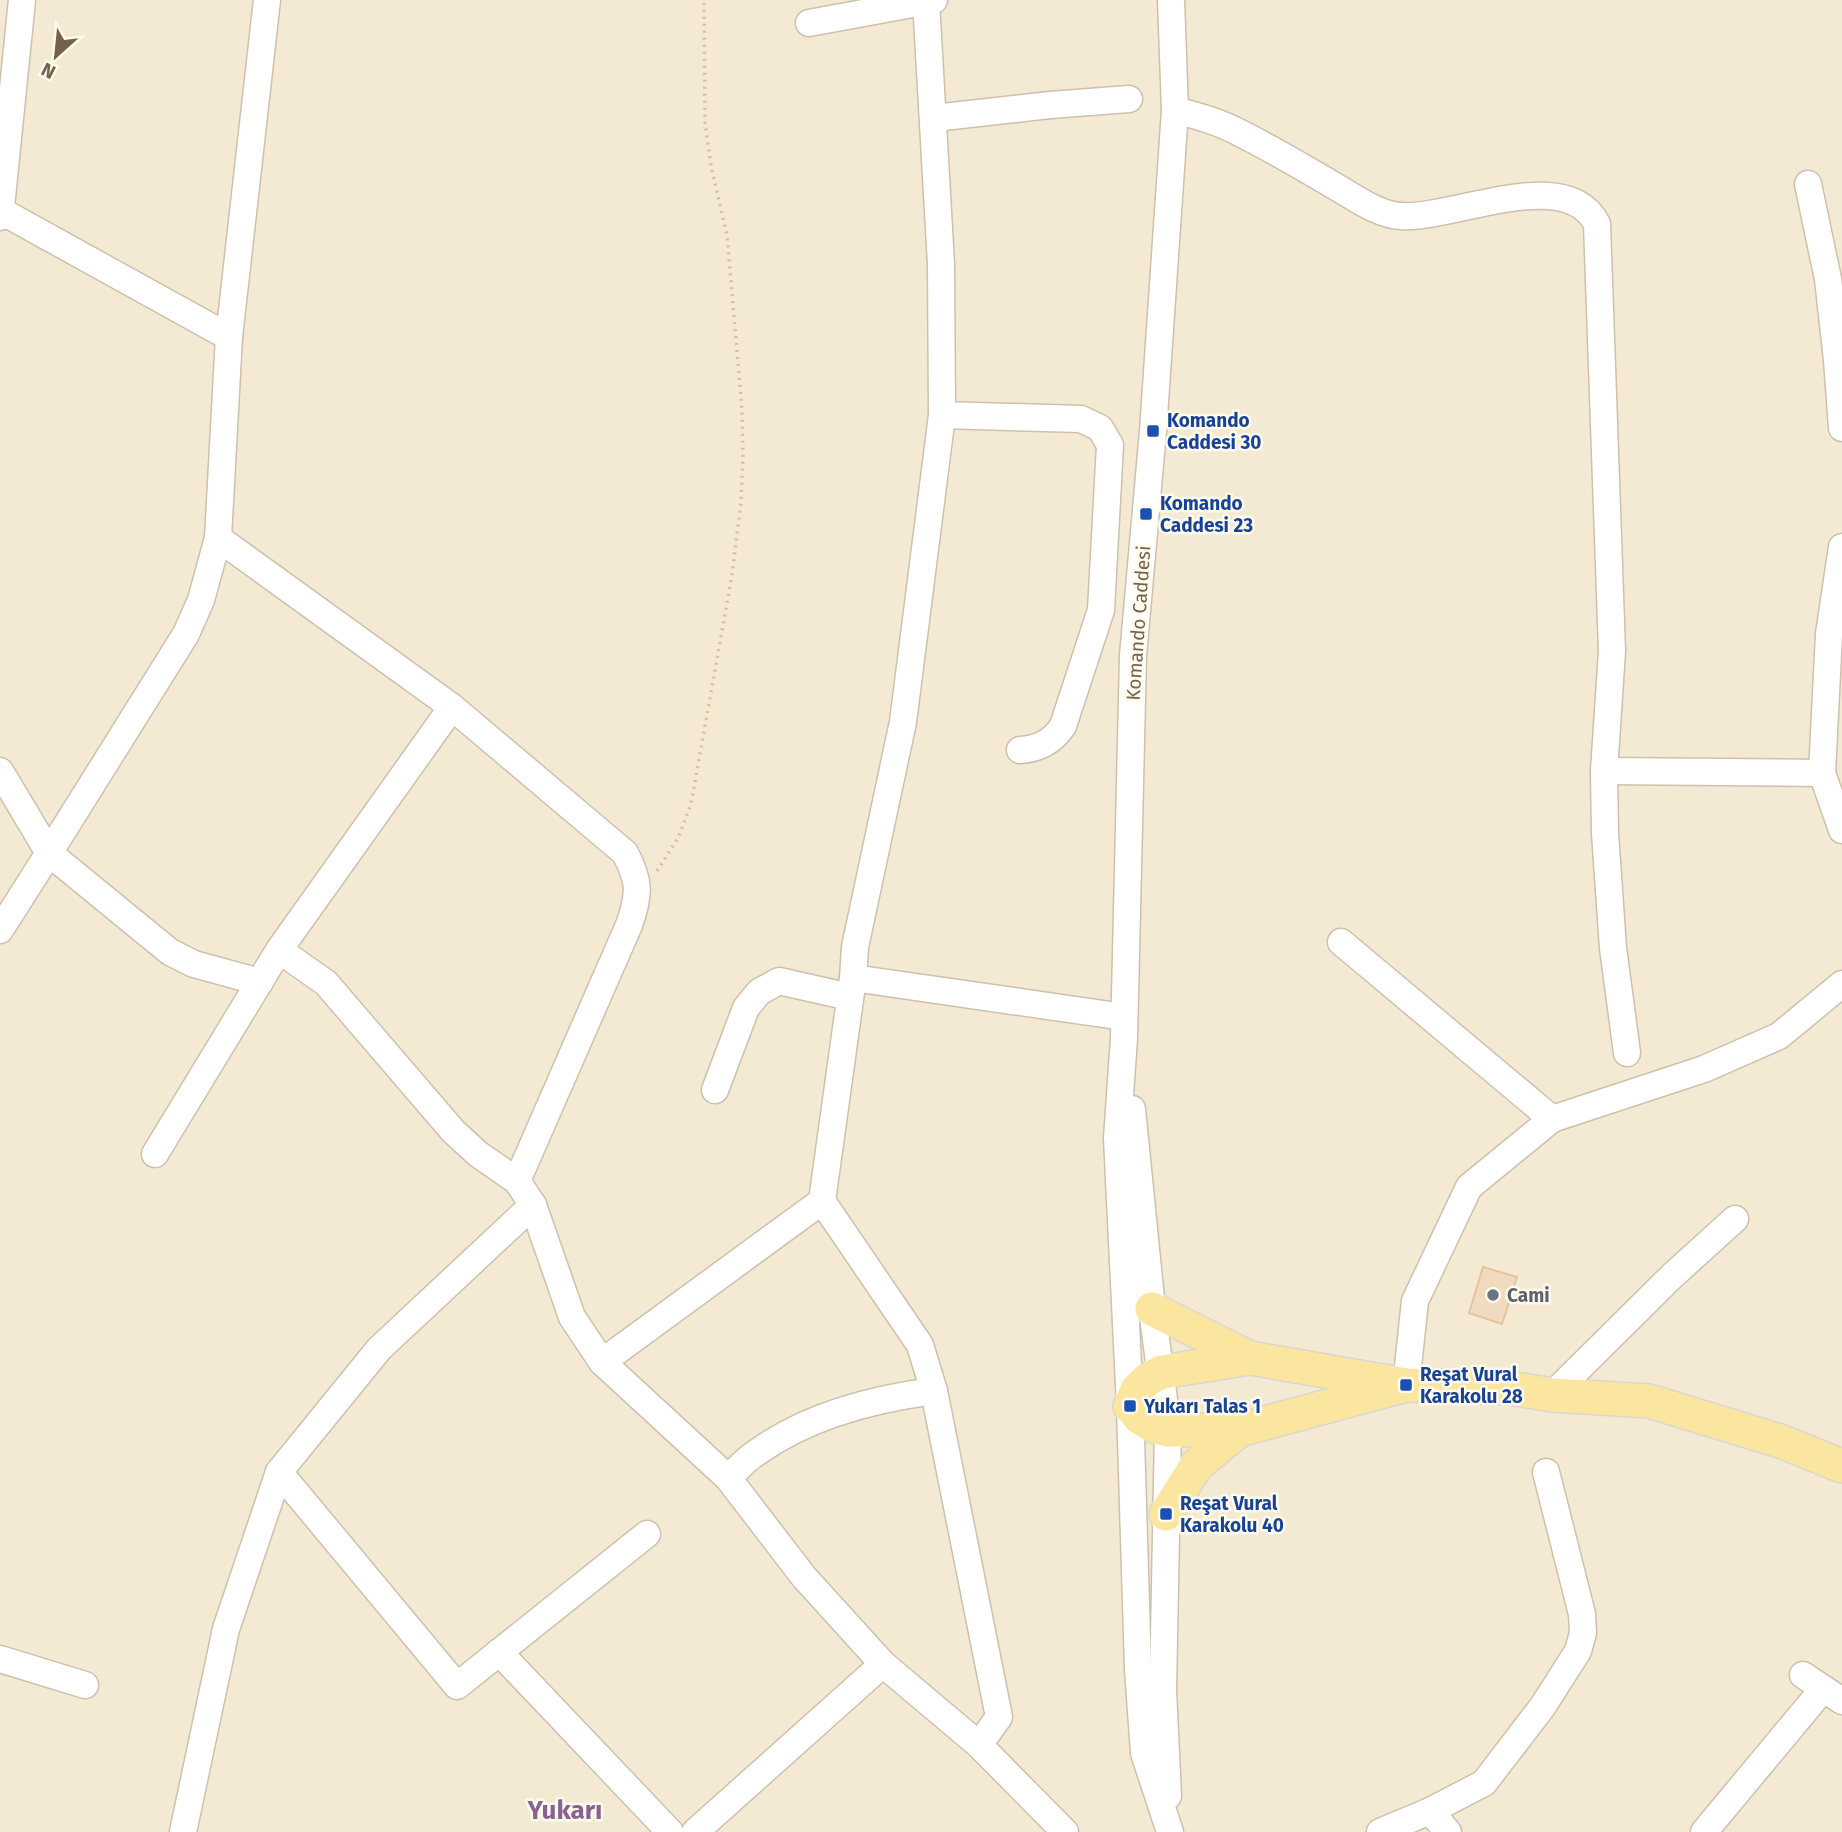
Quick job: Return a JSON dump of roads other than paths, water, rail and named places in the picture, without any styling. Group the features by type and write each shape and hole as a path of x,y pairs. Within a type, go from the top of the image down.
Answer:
{"main road":[{"path":"1152,1309 1250,1358 1406,1385 1510,1388 1552,1395 1649,1401 1780,1441 1842,1466"},
{"path":"1250,1358 1162,1372 1148,1379 1137,1390 1130,1406 1140,1418 1153,1426 1168,1430 1239,1430 1406,1385"},
{"path":"1166,1514 1196,1466 1239,1430"}],"street":[{"path":"0,217 22,0"},
{"path":"0,930 186,634 201,600 218,538 229,337 267,0"},
{"name":"Komando Caddesi","path":"1124,1027 1133,656 1153,431 1175,110 1171,0"},
{"path":"809,23 930,1 941,264 942,415 903,722 855,947 822,1201 920,1345 934,1391 999,1717 979,1745"},
{"path":"934,118 1129,99"},
{"path":"1175,110 1233,129 1370,206 1395,216 1420,216 1511,198 1558,196 1583,206 1597,224 1612,651 1604,771 1610,908 1627,1053"},
{"path":"1808,184 1829,293 1842,428"},
{"path":"1,211 229,337"},
{"path":"942,415 1081,419 1100,428 1110,445 1101,610 1063,726 1056,737 1045,745 1020,750"},
{"path":"218,538 452,707 611,839 625,853 634,870 638,887 629,925 517,1181"},
{"path":"1842,547 1829,634 1822,773 1842,830"},
{"path":"155,1154 279,950 452,707"},
{"path":"0,771 49,853 170,952 206,968 260,982"},
{"path":"1604,771 1822,773"},
{"path":"1340,942 1552,1119"},
{"path":"279,950 326,983 453,1131 478,1154 517,1181 533,1205 572,1317 602,1362 728,1478 804,1577 883,1664 979,1745 1065,1832"},
{"path":"715,1090 746,1009 759,992 779,981 851,988 1124,1027"},
{"path":"1406,1385 1415,1301 1469,1187 1552,1119 1704,1069 1779,1036 1842,985"},
{"path":"1124,1027 1152,1309 1168,1430 1163,1690 1170,1831"},
{"path":"1124,1027 1117,1138 1130,1406 1138,1670 1144,1753 1170,1831"},
{"path":"602,1362 822,1201"},
{"path":"183,1832 226,1629 279,1472 379,1349 533,1205"},
{"path":"1552,1395 1671,1277 1735,1219"},
{"path":"728,1478 754,1453 809,1424 869,1403 934,1391"},
{"path":"279,1472 457,1686 647,1534"},
{"path":"1380,1832 1430,1811 1484,1783 1543,1706 1578,1651 1583,1633 1582,1614 1546,1472"},
{"path":"499,1652 670,1832"},
{"path":"0,1659 85,1685"},
{"path":"695,1832 883,1664"},
{"path":"1704,1832 1823,1688"},
{"path":"1430,1811 1448,1832"}],"place":[{"name":"Komando Caddesi 30","path":"1153,431"},
{"name":"Komando Caddesi 23","path":"1146,514"},
{"name":"Cami","path":"1493,1295"},
{"name":"Reşat Vural Karakolu 28","path":"1406,1385"},
{"name":"Yukarı Talas 1","path":"1130,1406"},
{"name":"Reşat Vural Karakolu 40","path":"1166,1514"}],"district":[{"name":"Yukarı","path":"565,1810"}]}
